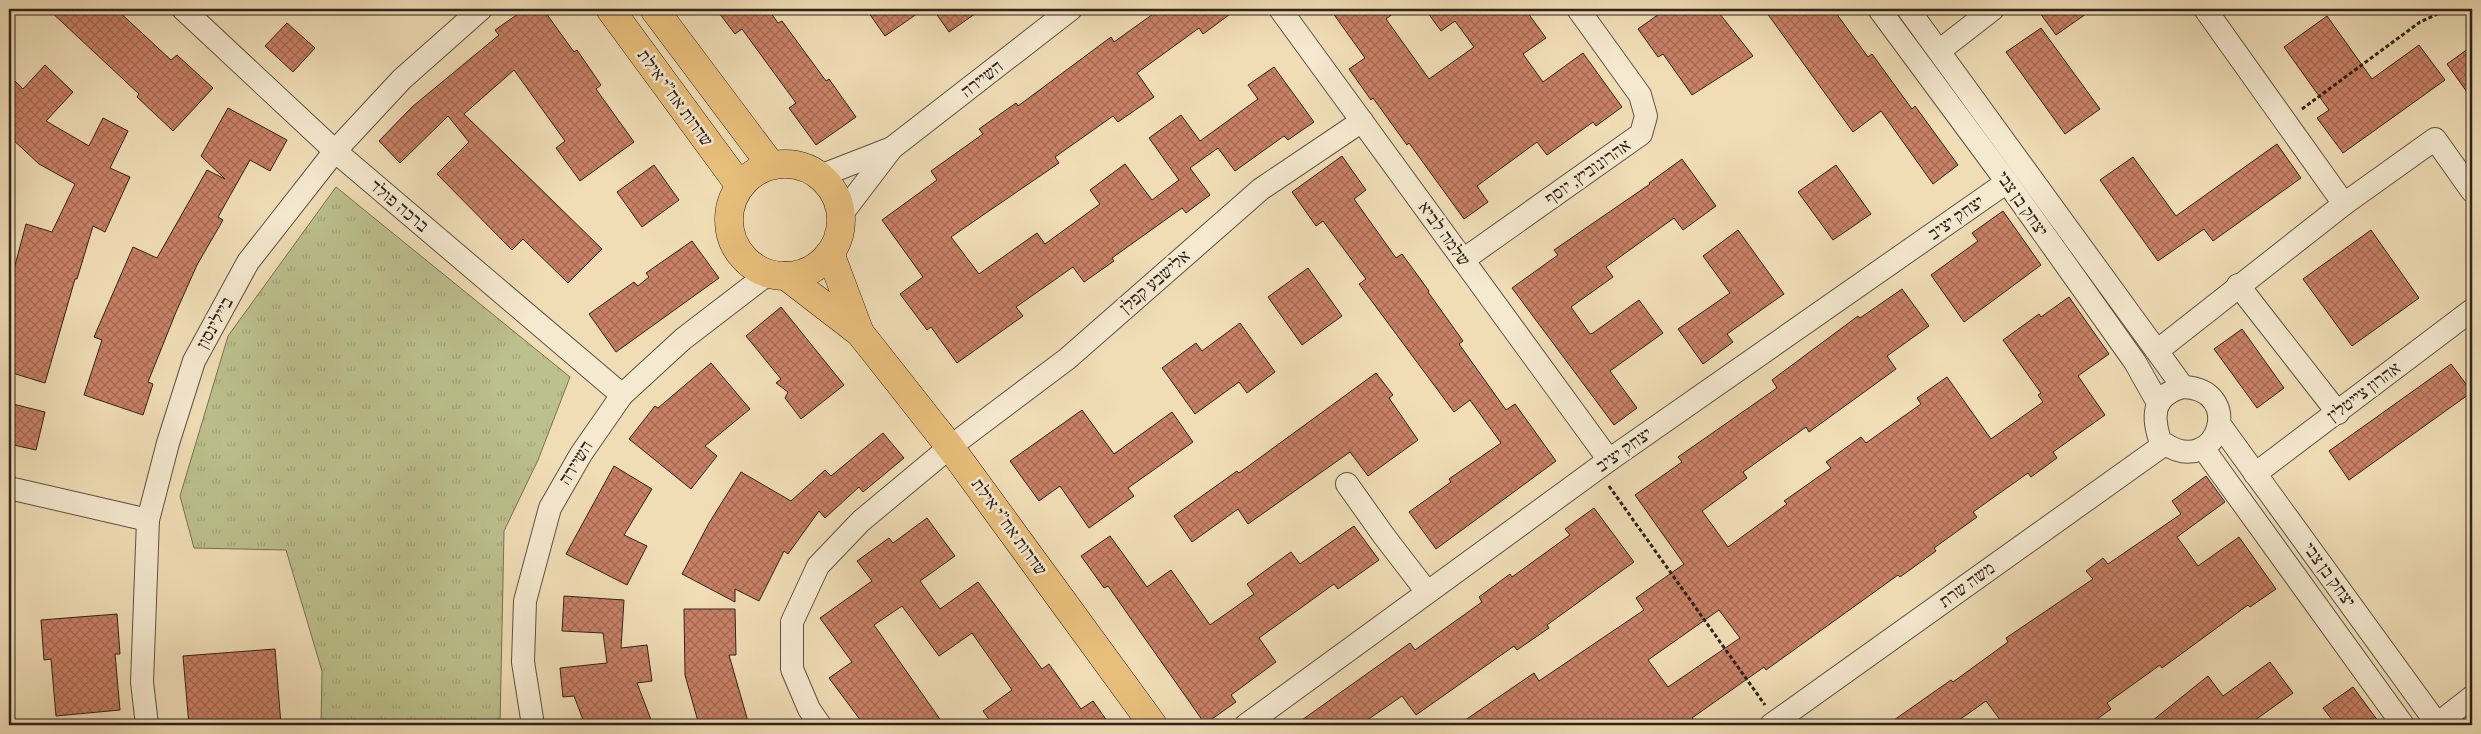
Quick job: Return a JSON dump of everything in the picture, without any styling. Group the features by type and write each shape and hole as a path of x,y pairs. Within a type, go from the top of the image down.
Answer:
{"main road":[{"name":"שדרות אח\"י אילת","path":"610,9 740,186"},
{"name":"שדרות אח\"י אילת","path":"654,9 771,165"},
{"path":"788,164 805,167 820,176 832,188 839,204 841,215 838,238 830,254 818,266 802,273 777,274 753,265 740,253 732,237 729,220 732,202 740,186 748,177 771,165 788,164"},
{"name":"שדרות אח\"י אילת","path":"830,254 860,332 950,448 1153,725"},
{"name":"שדרות אח\"י אילת","path":"777,274 860,332"}],"street":[{"name":"ברכה פולד","path":"183,9 335,151 622,395"},
{"name":"ביילינסון","path":"148,725 142,682 148,520 168,442 194,361 248,262 335,151 402,79 481,9"},
{"name":"השיירה","path":"841,215 892,148 1071,9"},
{"name":"שלמה לביא","path":"1280,9 1463,260 1603,465"},
{"name":"אהרונוביץ, יוסף","path":"1463,260 1641,134 1646,116 1640,95 1578,9"},
{"name":"יצחק בן צבי","path":"1879,9 2007,182 2135,362 2158,403"},
{"name":"יצחק בן צבי","path":"1908,9 2183,387"},
{"path":"2205,9 2344,204"},
{"path":"1939,51 1982,12"},
{"name":"אלישבע קפלן","path":"820,725 809,709 792,669 792,622 818,566 861,521 950,448 1067,359 1261,189 1362,121"},
{"path":"2157,351 2344,204 2434,139 2472,191"},
{"name":"השיירה","path":"820,176 892,148"},
{"name":"יצחק יציב","path":"1246,725 1603,465 2007,182"},
{"name":"השיירה","path":"533,725 524,662 525,601 550,508 581,454 622,395 683,339 777,274"},
{"path":"2238,286 2338,412"},
{"name":"אהרון צייטלין","path":"2255,474 2472,310"},
{"path":"2183,387 2193,387 2211,397 2216,405 2220,424 2216,434 2203,448 2183,452 2165,444 2162,446 2154,420 2158,403 2173,390 2183,387"},
{"name":"יצחק בן צבי","path":"2220,424 2437,725"},
{"name":"משה שרת","path":"1774,723 2162,446"},
{"name":"יצחק בן צבי","path":"2203,448 2403,725"},
{"path":"1347,484 1427,592"},
{"path":"9,488 148,520"},
{"path":"2437,725 2472,697"}],"path":[{"path":"2286,122 2420,22 2448,9"},
{"path":"1603,465 1774,723"}],"green space":[{"path":"336,187 570,377 538,460 504,531 500,725 321,725 322,671 286,550 194,548 180,496 228,336"}],"building":[{"path":"48,9 116,9 171,60 177,55 213,88 173,131 137,97 139,94"},
{"path":"525,9 543,9 574,52 577,50 601,85 596,89 634,142 580,181 556,148 565,141 514,70 464,114 602,249 568,283 523,239 512,250 437,174 469,142 448,116 400,163 379,141 412,107 499,35 495,30"},
{"path":"716,9 768,9 778,23 782,21 826,81 829,79 856,117 816,145 789,108 796,103 742,29 735,34"},
{"path":"866,9 924,9 885,36"},
{"path":"933,9 982,9 949,32"},
{"path":"1160,9 1237,9 1203,34 1199,28 1137,73 1154,97 1118,122 1113,116 1055,157 1059,163 951,237 979,274 1037,233 1045,244 1100,204 1090,190 1125,164 1152,200 1179,180 1149,138 1181,115 1200,141 1258,99 1248,85 1274,67 1314,122 1288,140 1284,136 1235,171 1218,148 1190,168 1210,195 1186,213 1182,208 1112,258 1114,261 1084,282 1073,267 1016,307 1023,316 957,363 931,327 927,330 900,294 923,277 882,220 937,180 931,171 983,134 979,129 1016,103 1018,106 1111,37 1114,42"},
{"path":"1330,9 1399,9 1386,19 1429,79 1474,47 1455,21 1441,31 1425,9 1525,9 1546,38 1523,54 1543,82 1583,53 1622,107 1596,126 1593,122 1547,155 1537,142 1477,186 1488,202 1464,219 1409,143 1407,145 1349,69 1365,58"},
{"path":"1666,9 1716,9 1753,56 1692,95 1663,54 1658,57 1638,29"},
{"path":"1764,9 1833,9 1868,57 1872,54 1912,109 1915,106 1958,165 1933,184 1881,111 1853,132"},
{"path":"2037,9 2093,9 2056,35"},
{"path":"2327,16 2372,79 2419,45 2445,80 2343,153 2317,118 2329,110 2284,47"},
{"path":"287,23 315,48 293,72 265,46"},
{"path":"2041,28 2100,109 2065,134 2006,52"},
{"path":"2472,46 2472,99 2447,64"},
{"path":"45,65 73,92 46,121 89,146 103,118 128,131 110,168 130,177 105,232 93,226 77,279 75,279 45,383 9,372 9,288 26,224 52,232 75,184 39,164 9,136 9,75 23,89"},
{"path":"228,108 287,140 270,171 250,160 218,217 223,220 197,265 148,382 153,384 143,415 84,395 102,340 94,337 133,247 157,258 207,170 225,179 201,156"},
{"path":"2277,144 2301,178 2213,241 2204,229 2158,261 2100,180 2133,157 2176,216"},
{"path":"1342,156 1366,190 1354,199 1396,258 1402,254 1429,291 1463,341 1459,344 1506,410 1515,404 1556,461 1436,549 1409,512 1451,482 1449,479 1501,443 1470,400 1454,412 1359,284 1366,279 1323,221 1316,226 1292,192"},
{"path":"1682,159 1716,206 1683,230 1674,218 1606,267 1613,277 1571,307 1590,334 1639,300 1663,333 1610,371 1637,408 1614,425 1512,288 1558,255 1554,250 1650,184"},
{"path":"654,165 679,200 642,227 617,192"},
{"path":"1836,165 1871,214 1833,240 1798,192"},
{"path":"2003,211 2041,265 1964,322 1931,275 1978,241 1972,233"},
{"path":"1738,230 1784,294 1727,334 1733,342 1703,364 1678,329 1730,293 1703,256"},
{"path":"2371,230 2419,298 2352,346 2303,279"},
{"path":"692,241 719,278 616,352 589,314 634,282 638,286 649,277 646,273"},
{"path":"1308,268 1342,316 1302,345 1268,297"},
{"path":"1902,289 1929,326 1887,356 1896,369 1809,432 1806,427 1743,472 1747,478 1702,511 1728,547 1787,504 1784,501 1831,468 1826,462 1861,437 1866,443 1921,404 1917,398 1947,377 1991,439 2043,402 2038,395 2041,393 2003,340 2039,314 2041,317 2069,297 2109,354 2078,376 2105,415 2053,452 2057,458 2031,477 2028,473 1973,512 1977,517 1934,548 1936,551 1900,577 1898,575 1766,670 1764,667 1692,718 1698,725 1458,725 1534,673 1539,681 1644,610 1636,598 1684,564 1635,495 1682,462 1678,457 1777,388 1772,380 1858,316 1860,318","holes":["1719,610 1740,638 1668,687 1648,660"]},
{"path":"781,307 844,385 801,419 785,398 788,392 776,383 781,379 746,336"},
{"path":"1240,323 1275,372 1247,393 1239,382 1195,414 1162,368 1196,343 1202,351"},
{"path":"2242,329 2284,388 2257,408 2214,349"},
{"path":"711,363 750,409 705,446 717,456 691,489 629,439 655,406 658,408"},
{"path":"2451,364 2472,392 2349,480 2329,451"},
{"path":"1376,373 1393,395 1389,398 1418,440 1368,476 1350,452 1248,524 1238,509 1192,542 1174,516 1237,471 1239,473"},
{"path":"9,403 45,412 36,450 9,444"},
{"path":"1082,410 1114,454 1172,412 1193,442 1128,488 1134,496 1089,528 1060,486 1039,501 1010,461"},
{"path":"883,433 904,458 863,492 859,487 825,518 819,511 788,554 784,551 759,601 735,589 735,602 682,574 709,523 741,472 791,501 825,470 831,476"},
{"path":"614,466 652,489 624,535 647,546 627,585 566,554"},
{"path":"2206,476 2225,502 2177,537 2198,566 2239,537 2276,589 2250,607 2248,605 2162,668 2160,665 2107,703 2111,709 2089,725 2004,725 1986,701 1952,725 1887,725 1951,680 1953,682 2008,642 2006,638 2093,579 2086,571 2103,558 2108,564 2181,514 2172,501"},
{"path":"1594,508 1634,562 1547,625 1549,628 1517,650 1514,646 1416,715 1402,696 1360,725 1295,725 1410,643 1415,650 1482,602 1479,597 1510,574 1512,577 1570,535 1565,529"},
{"path":"927,518 955,556 920,581 940,609 978,582 1042,669 1049,664 1081,709 1093,701 1110,725 993,725 983,711 1012,690 972,633 939,656 902,606 874,625 944,725 864,725 829,678 852,662 820,618 872,581 857,561 889,538 893,543"},
{"path":"1354,526 1379,560 1338,589 1334,584 1259,638 1276,662 1231,695 1236,702 1205,724 1108,586 1104,588 1081,556 1110,536 1147,587 1171,570 1210,625 1254,594 1247,584 1291,552 1300,564"},
{"path":"564,596 624,600 621,648 647,645 652,681 637,683 653,725 585,725 574,696 563,697 560,668 607,663 603,633 562,631"},
{"path":"684,609 735,609 736,655 729,655 749,725 699,725 685,675"},
{"path":"117,614 120,654 115,654 120,710 56,716 51,659 44,660 41,620"},
{"path":"275,649 281,725 189,725 183,656"},
{"path":"2270,662 2293,693 2248,725 2147,725 2208,676 2223,696"},
{"path":"2353,687 2381,725 2336,725 2323,708"}]}
